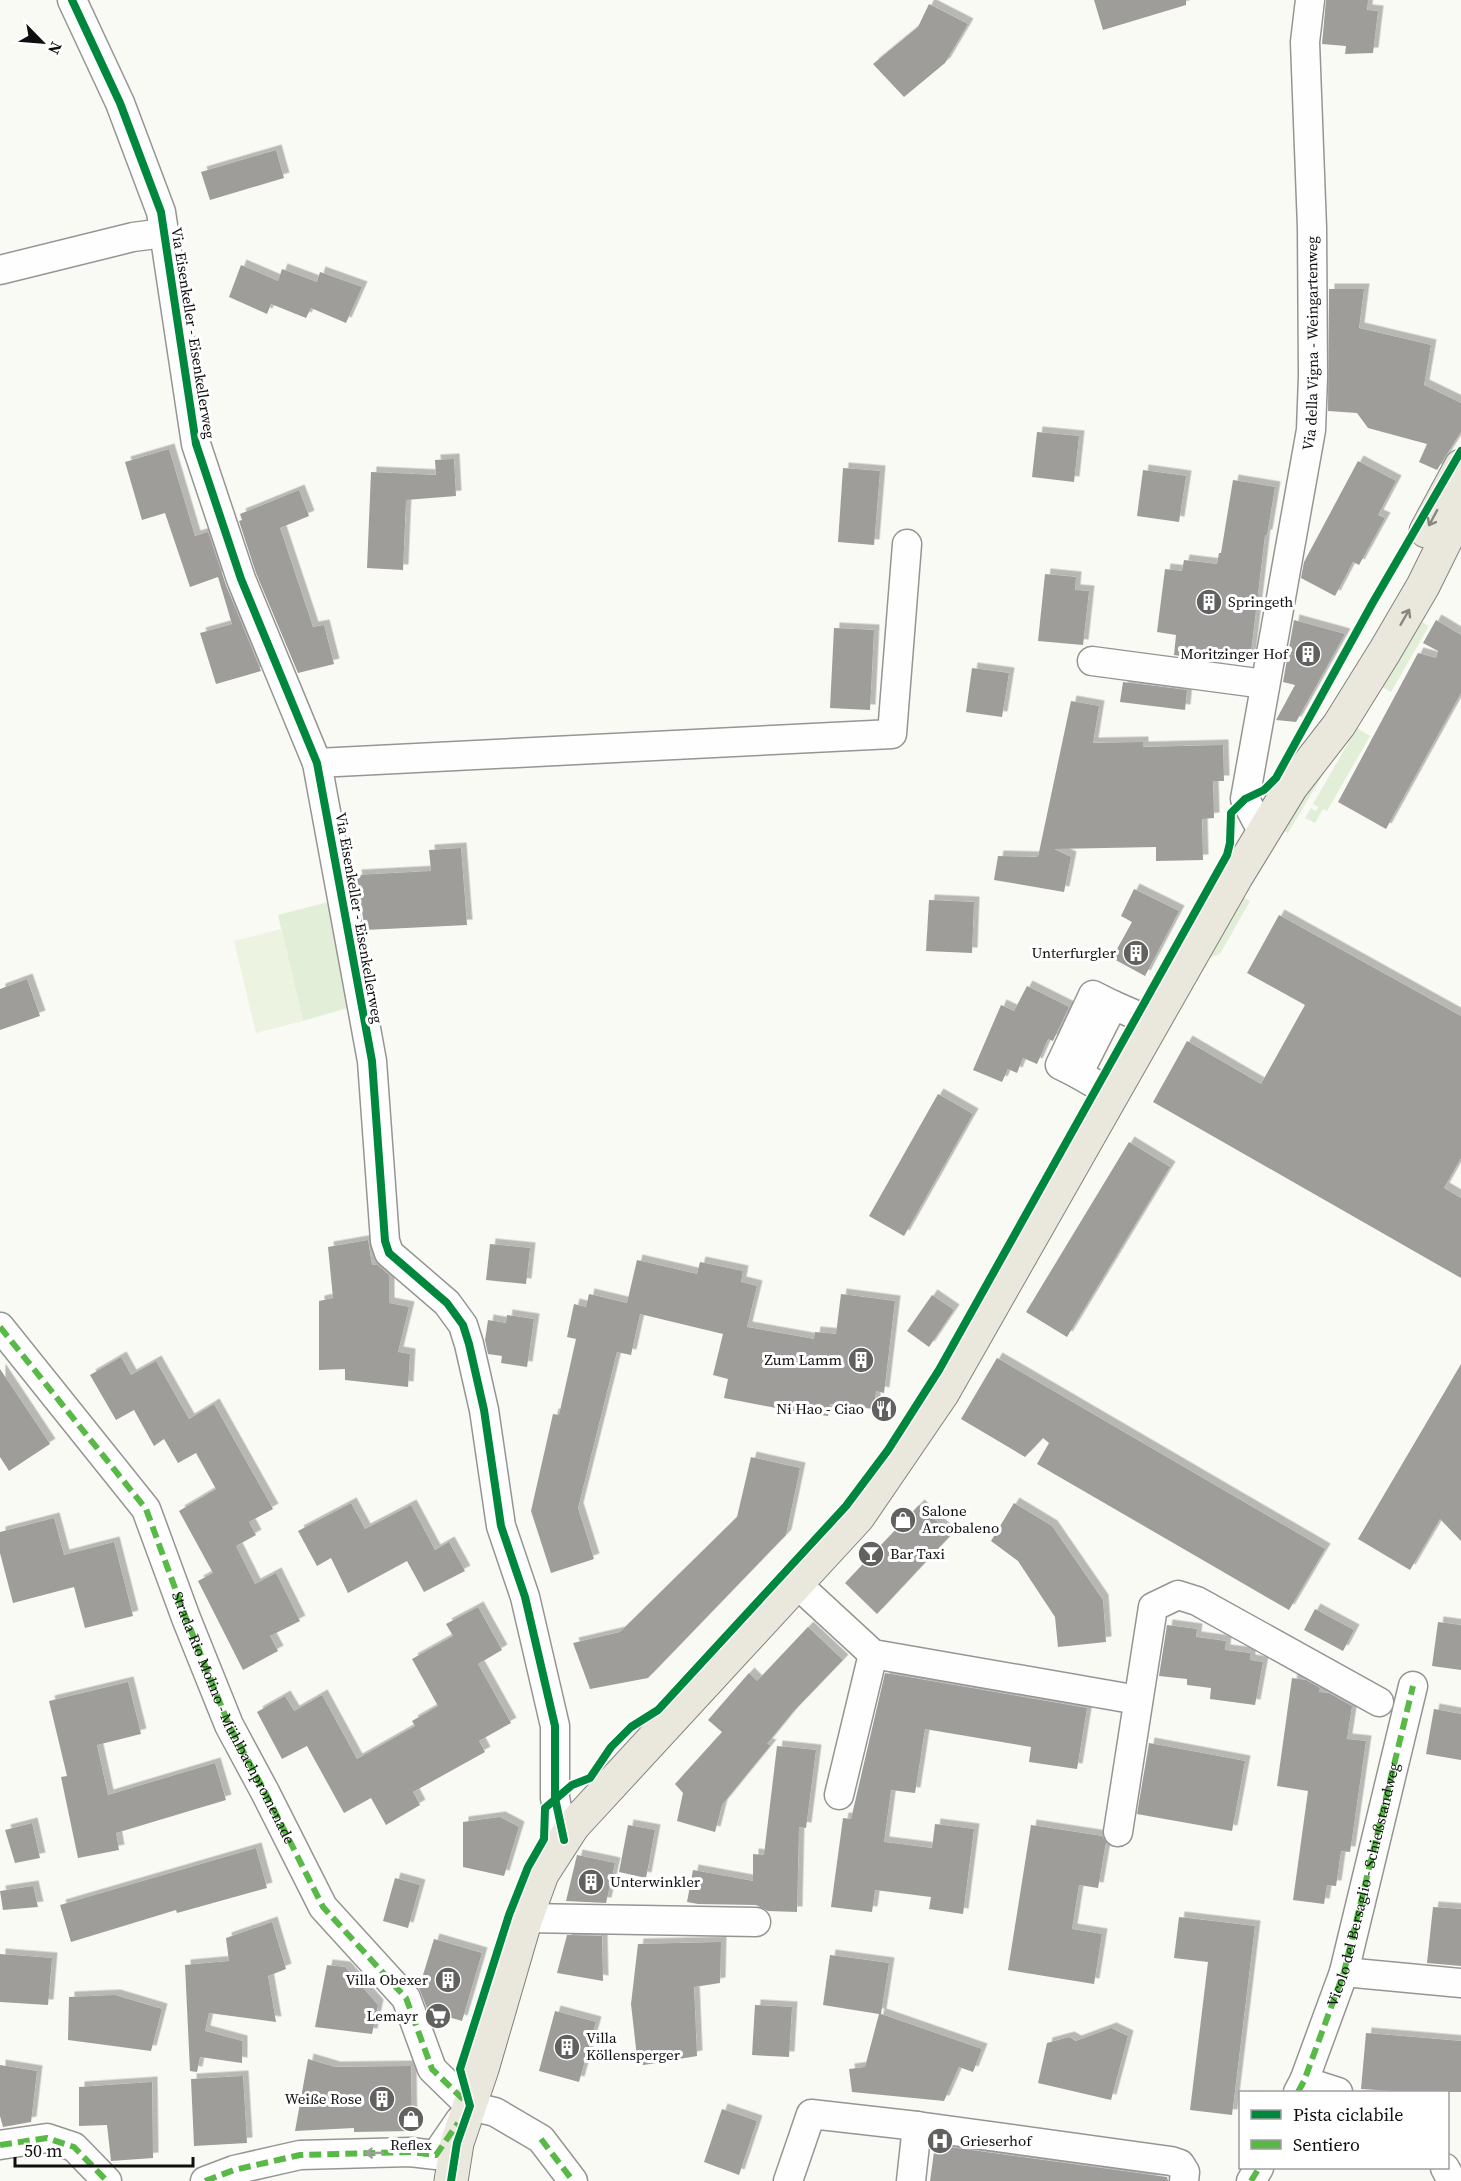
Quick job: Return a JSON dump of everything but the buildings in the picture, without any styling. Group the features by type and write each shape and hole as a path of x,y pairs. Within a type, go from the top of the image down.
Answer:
{"main road":[{"path":"1291,787 1307,748 1384,611 1461,466"},
{"path":"451,2181 457,2143 526,1918 542,1874 573,1826 603,1792 858,1517 942,1394 1111,1093 1236,877 1291,787 1339,725 1423,586 1461,509"}],"street":[{"name":"Via Eisenkeller - Eisenkellerweg","path":"72,0 120,103 161,212 196,444 241,579 317,762 372,1061 385,1241 389,1253 447,1303 463,1325 469,1344 484,1410 501,1526 525,1597 555,1726 555,1798 564,1840"},
{"name":"Via della Vigna - Weingartenweg","path":"1263,833 1245,799 1311,430 1312,228 1305,42 1310,0"},
{"path":"0,270 132,237 164,233"},
{"path":"317,762 892,734 907,544"},
{"path":"1092,661 1265,684"},
{"path":"1111,1093 1078,1074 1113,1005 1152,1022"},
{"name":"Strada Rio Molino - Mühlbachpromenade","path":"0,1327 146,1509 229,1725 323,1907 406,1998 432,2068 470,2106"},
{"path":"797,1584 873,1654 1138,1700"},
{"path":"1118,1832 1153,1607 1178,1595 1197,1601 1379,1702"},
{"path":"839,1795 873,1654"},
{"name":"Vicolo del Bersaglio - Schießstandweg","path":"1331,2091 1301,2087 1344,1972 1413,1686"},
{"path":"526,1918 756,1922"},
{"path":"1344,1972 1461,1983"},
{"path":"205,2181 234,2170 300,2155 410,2152 436,2155 470,2106 495,2112 541,2139 573,2181"},
{"path":"788,2181 812,2114 1171,2161 1180,2164 1185,2172 1184,2181"},
{"path":"911,2181 917,2126"},
{"path":"0,2145 47,2138 74,2147 107,2181"}],"green space":[{"path":"1437,584 1442,587 1422,622 1429,626 1391,692 1380,686"},
{"path":"1357,728 1370,736 1327,811 1323,809 1315,823 1305,818 1311,808 1316,811 1318,807 1313,804"},
{"path":"1350,729 1288,833 1280,829"},
{"path":"1243,897 1250,901 1220,954 1207,959"},
{"path":"332,901 354,1006 303,1021 278,915"},
{"path":"281,929 303,1021 256,1033 234,941"}],"marked path":[{"path":"0,1327 146,1509 229,1725 323,1907 406,1998 432,2069 468,2104"},
{"path":"1299,2091 1344,1972 1413,1686"},
{"path":"205,2181 234,2170 300,2155 410,2152 436,2155 458,2123"},
{"path":"0,2145 47,2138 74,2147 107,2181"},
{"path":"541,2139 573,2181"},
{"path":"1251,2181 1258,2169"}],"cycle path":[{"path":"72,0 120,103 161,212 196,444 241,579 317,763 372,1061 385,1241 389,1253 447,1303 463,1325 469,1344 484,1410 501,1526 525,1597 555,1726 555,1798 564,1840"},
{"path":"451,2181 457,2143 470,2106 460,2069 509,1915 528,1867 544,1839 545,1808 572,1785 590,1778 611,1747 631,1727 658,1710 846,1506 888,1450 939,1370 1227,855 1230,843 1231,813 1245,799 1264,790 1276,778 1372,604 1461,451"}],"place":[{"name":"Springeth","path":"1209,602"},
{"name":"Moritzinger Hof","path":"1308,654"},
{"name":"Unterfurgler","path":"1136,953"},
{"name":"Zum Lamm","path":"861,1360"},
{"name":"Ni Hao - Ciao","path":"884,1409"},
{"name":"Salone Arcobaleno","path":"903,1520"},
{"name":"Bar Taxi","path":"871,1554"},
{"name":"Unterwinkler","path":"591,1882"},
{"name":"Villa Obexer","path":"448,1980"},
{"name":"Lemayr","path":"438,2016"},
{"name":"Villa Köllensperger","path":"567,2047"},
{"name":"Weiße Rose","path":"382,2099"},
{"name":"Reflex","path":"411,2119"},
{"name":"Grieserhof","path":"940,2141"}]}
